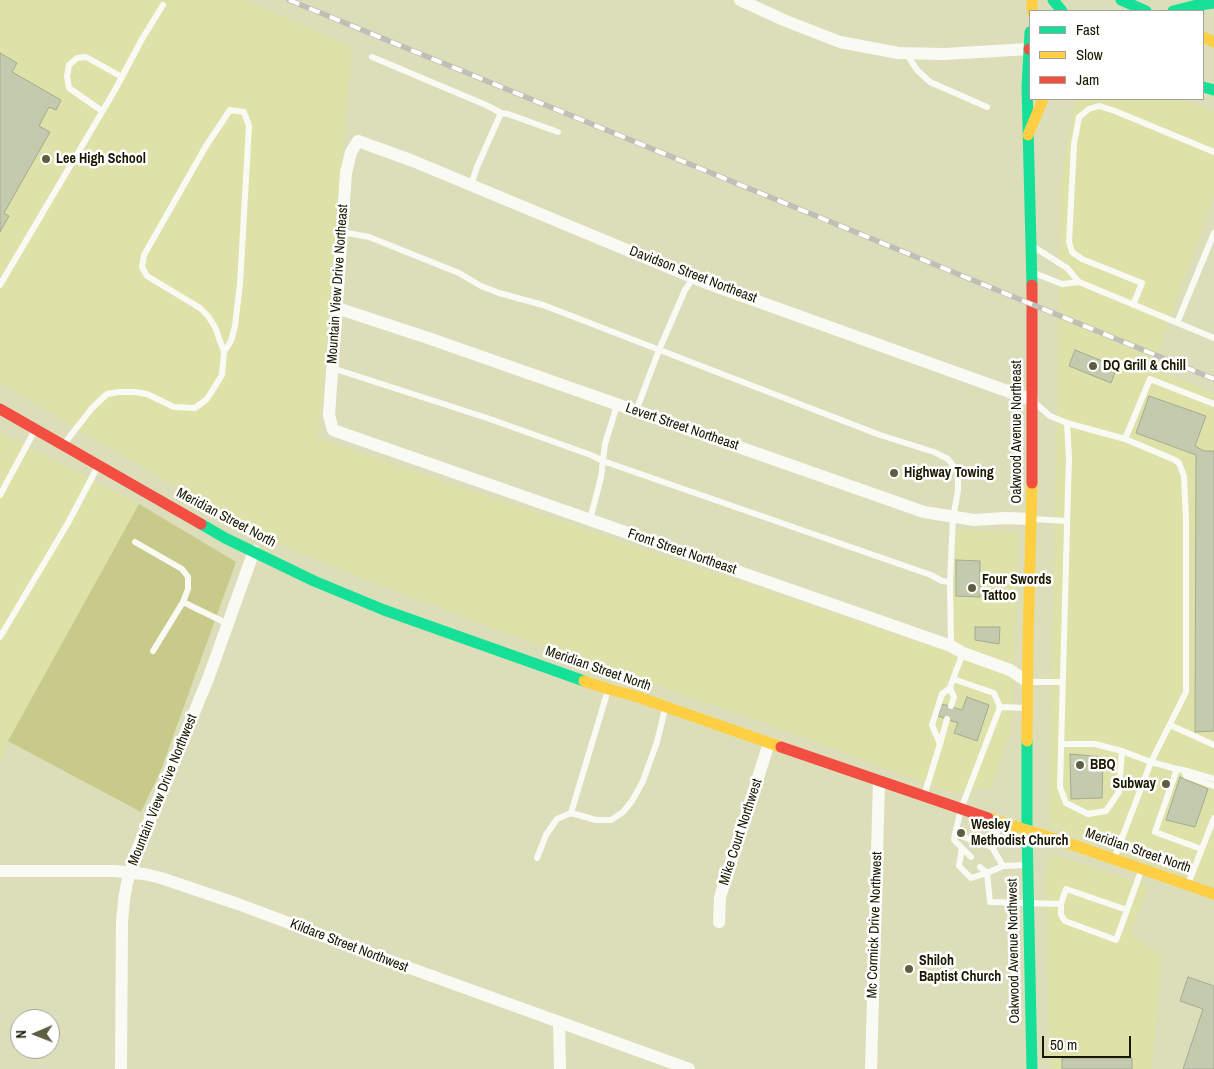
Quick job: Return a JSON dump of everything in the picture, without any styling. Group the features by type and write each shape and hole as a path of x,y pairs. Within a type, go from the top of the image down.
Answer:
{"main road":[{"path":"1053,0 1061,10"},
{"path":"1121,0 1144,10"},
{"path":"1177,10 1214,3"},
{"name":"Oakwood Avenue Northeast","path":"1026,832 1032,400 1032,246 1027,87 1029,62"},
{"path":"1028,135 1043,100"},
{"name":"Meridian Street North","path":"0,409 225,538 314,581 384,610 608,689 634,696 1026,832 1062,841 1214,894"},
{"name":"Oakwood Avenue Northwest","path":"1026,832 1032,1069"}],"street":[{"path":"740,0 786,21 840,42 876,49 906,54 944,54 1029,49"},
{"name":"Davidson Street Northeast","path":"358,140 694,277 1032,400"},
{"name":"Mountain View Drive Northeast","path":"333,430 329,415 346,173 351,152 358,140"},
{"name":"Levert Street Northeast","path":"337,308 431,339 924,512 974,520 1031,519"},
{"name":"Front Street Northeast","path":"333,430 951,646 963,653 1010,670 1028,682"},
{"name":"Mountain View Drive Northwest","path":"121,1069 122,922 124,900 130,872 208,679 254,551"},
{"name":"Mike Court Northwest","path":"719,922 720,897 769,742"},
{"name":"Mc Cormick Drive Northwest","path":"871,1069 879,781"},
{"name":"Kildare Street Northwest","path":"0,871 130,872 161,878 238,904 689,1069"},
{"path":"560,1023 560,1069"}],"lane":[{"path":"0,285 163,5"},
{"path":"906,54 917,70 930,82 987,108"},
{"path":"102,111 69,88 67,77 69,65 77,58 86,57 122,77"},
{"path":"372,57 501,113 558,132"},
{"path":"1133,305 1142,283 1082,259 1072,252 1069,242 1074,144 1079,117 1089,109 1098,106 1115,111 1214,152"},
{"path":"64,445 92,408 107,394 135,392 148,394 174,407 195,408 207,400 222,375 224,352 215,327 208,316 200,308 146,276 142,267 144,255 206,146 230,110 244,112 249,126 240,284 235,326 231,342 224,352"},
{"path":"471,185 501,113"},
{"path":"342,232 369,237 459,274 481,286 543,305 880,435 934,452 948,460 958,472 958,490 953,518 950,582 951,646"},
{"path":"1177,323 1214,233"},
{"path":"1032,246 1067,268 1079,282 1214,338"},
{"path":"1032,273 1062,284 1079,282"},
{"path":"636,411 658,350 685,290 694,277"},
{"path":"332,368 496,421 603,461 950,582"},
{"path":"1125,439 1150,379 1214,404"},
{"path":"1032,400 1050,416 1067,423 1125,439 1175,460 1179,463 1184,476 1186,521 1186,692 1151,762 1114,860"},
{"path":"590,520 601,477 605,444 618,405"},
{"path":"1067,423 1067,521 1060,787 1066,803 1088,814 1106,811 1119,792 1122,751"},
{"path":"0,495 35,429"},
{"path":"0,638 68,523 99,465"},
{"path":"1031,519 1067,521"},
{"path":"135,542 182,569 188,578 188,589 183,602 153,651"},
{"path":"183,602 228,624"},
{"path":"940,744 932,726 942,694 950,688 963,653"},
{"path":"953,679 994,693 1000,707 961,809 954,834 954,840 971,857"},
{"path":"1028,682 1063,682"},
{"path":"950,688 954,697 951,706"},
{"path":"571,813 608,689"},
{"path":"537,858 546,835 558,819 571,813 596,820 611,820 623,812 644,781 657,742 665,707"},
{"path":"1000,707 1028,708"},
{"path":"924,797 947,719"},
{"path":"1170,724 1214,745"},
{"path":"1062,744 1095,744 1214,779"},
{"path":"1181,769 1186,776 1214,786"},
{"path":"1181,769 1155,832 1201,849"},
{"path":"1188,884 1214,818"},
{"path":"992,847 1001,823"},
{"path":"954,834 992,847 1003,866"},
{"path":"962,848 959,866 971,878 987,874 1003,866 1027,865"},
{"path":"980,867 987,874 990,902 1061,904"},
{"path":"1127,910 1066,889 1061,904 1061,915 1065,921 1116,940 1127,910 1141,869"}],"shaded area":[{"path":"0,0 246,0 352,47 318,439 951,653 953,554 957,530 1018,532 1011,731 991,788 952,793 740,714 493,629 308,556 245,527 0,383"},
{"path":"1075,100 1180,100 1214,111 1214,196 1152,368 1214,394 1214,886 1049,827 1061,182"},
{"path":"0,432 139,504 8,741 0,761"},
{"path":"139,504 236,562 161,770 141,812 8,741"},
{"path":"1052,854 1149,887 1130,933 1162,956 1152,1069 1049,1069 1046,873"}],"building":[{"path":"0,53 17,63 12,72 61,100 56,110 49,107 39,126 50,132 4,213 9,216 0,232"},
{"name":"DQ Grill & Chill","path":"1075,350 1117,367 1111,383 1069,366"},
{"path":"1149,396 1206,416 1195,446 1204,451 1214,451 1214,731 1195,732 1196,455 1136,433"},
{"path":"956,560 980,561 980,597 956,596"},
{"path":"975,627 1000,627 999,644 975,640"},
{"path":"967,697 989,705 977,741 954,733 958,723 938,716 942,704 962,710"},
{"path":"1070,754 1103,757 1102,798 1071,799"},
{"path":"1180,777 1208,789 1195,827 1166,820"},
{"path":"1188,977 1214,986 1214,1069 1183,1069 1203,1009 1180,1001"},
{"path":"1062,1058 1132,1058 1132,1069 1062,1069"}],"railway":[{"path":"289,0 1214,379"}],"traffic: fast":[{"path":"1053,0 1061,10"},
{"path":"1121,0 1144,10"},
{"path":"1177,10 1214,3"},
{"path":"1029,50 1027,87 1032,285"},
{"path":"1204,87 1214,90"},
{"path":"201,524 225,538 314,581 384,610 584,681"},
{"path":"1027,741 1032,1069"}],"traffic: slow":[{"path":"1032,0 1032,10"},
{"path":"1204,37 1214,42"},
{"path":"1028,135 1043,100"},
{"path":"1027,741 1032,483"},
{"path":"584,681 635,696 781,747"},
{"path":"988,818 1062,841 1214,894"}],"traffic: jam":[{"path":"1032,285 1032,483"},
{"path":"0,409 201,524"},
{"path":"781,747 988,818"}],"place":[{"name":"Lee High School","path":"46,159"},
{"name":"DQ Grill & Chill","path":"1093,366"},
{"name":"Highway Towing","path":"894,473"},
{"name":"Four Swords Tattoo","path":"972,588"},
{"name":"BBQ","path":"1080,765"},
{"name":"Subway","path":"1166,784"},
{"name":"Wesley Methodist Church","path":"961,833"},
{"name":"Shiloh Baptist Church","path":"909,969"}]}
